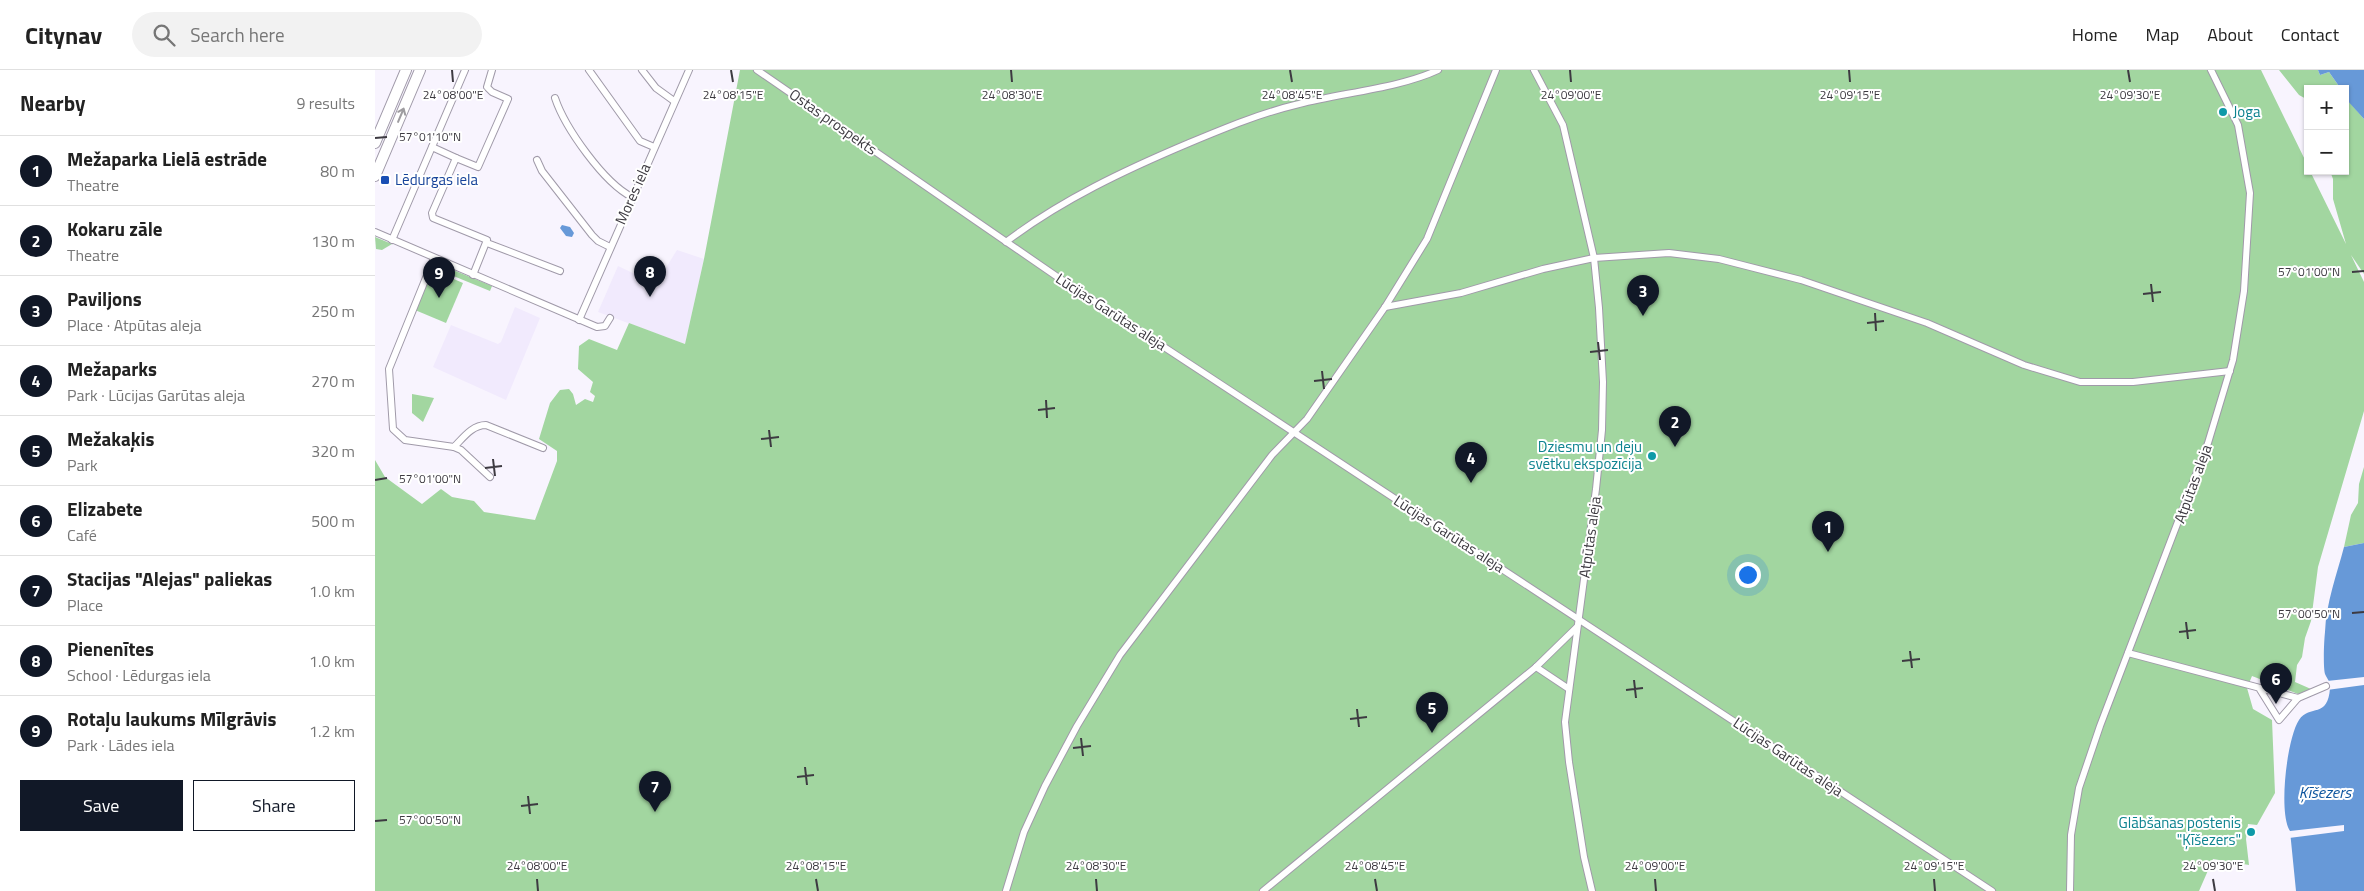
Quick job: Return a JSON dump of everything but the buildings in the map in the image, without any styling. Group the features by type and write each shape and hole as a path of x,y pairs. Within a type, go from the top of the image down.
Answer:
{"main road":[{"path":"375,143 406,70"},
{"path":"375,176 420,70"}],"street":[{"path":"392,240 465,70"},
{"path":"432,148 478,167 508,99 492,92 487,87 492,70"},
{"path":"589,70 640,141 654,147"},
{"path":"642,70 656,88 674,102"},
{"name":"Mores iela","path":"579,320 689,70"},
{"name":"Ostas prospekts","path":"757,70 909,174"},
{"path":"1006,242 1088,189 1161,155 1238,123 1298,104 1401,82 1438,70"},
{"path":"1005,891 1024,832 1045,786 1077,726 1120,655 1272,455 1307,419 1385,307 1427,239 1496,70"},
{"name":"Atpūtas aleja","path":"1534,70 1563,125 1594,258 1603,382 1602,430 1597,489 1565,722 1569,762 1584,857 1592,891"},
{"name":"Atpūtas aleja","path":"2070,891 2071,835 2079,788 2208,443 2230,371 2244,291 2250,193 2238,125 2211,70"},
{"path":"555,98 561,117 609,179 621,191 632,197"},
{"path":"456,158 432,213 433,218 485,238 487,243 560,271"},
{"path":"537,160 542,171 592,235 598,241 610,247"},
{"name":"Lūcijas Garūtas aleja","path":"909,174 1006,242 1295,432 1578,624 1992,891"},
{"path":"375,232 579,320 601,327 610,318"},
{"path":"473,275 487,243"},
{"path":"1385,307 1461,293 1543,269 1594,258 1669,252 1719,259 1757,268 1885,308 1956,335 2024,365 2080,382 2133,382 2230,371"},
{"path":"434,258 389,369 392,424 396,433 405,440 454,447 461,450 490,477"},
{"path":"454,447 471,429 479,425 486,425 543,448"},
{"path":"1263,891 1536,667 1578,624"},
{"path":"2128,653 2298,698"},
{"path":"1536,667 1569,689"},
{"path":"2259,688 2279,720 2298,698 2325,686"}],"shaded area":[{"path":"677,250 704,259 685,344 598,312 618,266 656,284"},
{"path":"515,307 540,318 506,400 433,367 451,325 498,344 501,342"}],"green space":[{"path":"740,70 2261,70 2304,158 2304,175 2312,175 2346,244 2333,199 2332,175 2349,175 2349,102 2364,119 2364,274 2351,255 2364,282 2364,411 2318,567 2311,621 2305,638 2302,657 2297,665 2295,682 2311,689 2298,694 2252,676 2247,688 2253,709 2272,720 2275,793 2257,825 2248,824 2246,839 2249,865 2213,859 2199,891 375,891 375,460 385,477 422,504 441,489 452,497 474,501 484,512 535,520 557,461 557,451 539,439 550,403 560,390 569,389 573,394 576,405 585,399 593,402 595,396 590,392 593,382 578,369 579,346 589,339 617,350 629,323 685,344 704,259"},
{"path":"2279,70 2318,70 2320,75 2329,72 2338,85 2304,85 2304,98 2299,95"},
{"path":"375,237 392,244 382,250 376,249"},
{"path":"436,263 492,286 490,291 434,268"},
{"path":"433,270 463,283 446,323 415,310"},
{"path":"412,394 434,398 423,422 412,413"},
{"path":"2364,467 2364,543 2344,547 2351,515 2358,503 2359,484"}],"water":[{"path":"2318,70 2364,70 2364,119 2349,102 2349,85 2338,85 2329,72 2320,75"},
{"path":"562,225 570,227 574,233 572,237 566,236 560,228"},
{"name":"Ķīšezers","path":"2364,543 2364,891 2296,891 2290,831 2286,822 2284,793 2291,742 2299,720 2303,715 2322,708 2329,698 2330,686 2325,674 2324,653 2326,621 2330,599 2344,547"}],"pier":[{"path":"2364,677 2364,685 2327,690 2327,681"},
{"path":"2344,825 2344,831 2289,838 2290,831"}],"place":[{"name":"Joga","path":"2223,112"},
{"name":"Lēdurgas iela","path":"385,180"},
{"name":"Pienenītes","path":"650,297"},
{"name":"Rotaļu laukums Mīlgrāvis","path":"439,298"},
{"name":"Paviljons","path":"1643,316"},
{"name":"Kokaru zāle","path":"1675,447"},
{"name":"Dziesmu un deju svētku ekspozīcija","path":"1652,456"},
{"name":"Mežaparks","path":"1471,483"},
{"name":"Mežaparka Lielā estrāde","path":"1828,552"},
{"name":"Elizabete","path":"2276,704"},
{"name":"Mežakaķis","path":"1432,733"},
{"name":"Stacijas \"Alejas\" paliekas","path":"655,812"},
{"name":"Glābšanas postenis \"Ķīšezers\"","path":"2251,832"}]}
